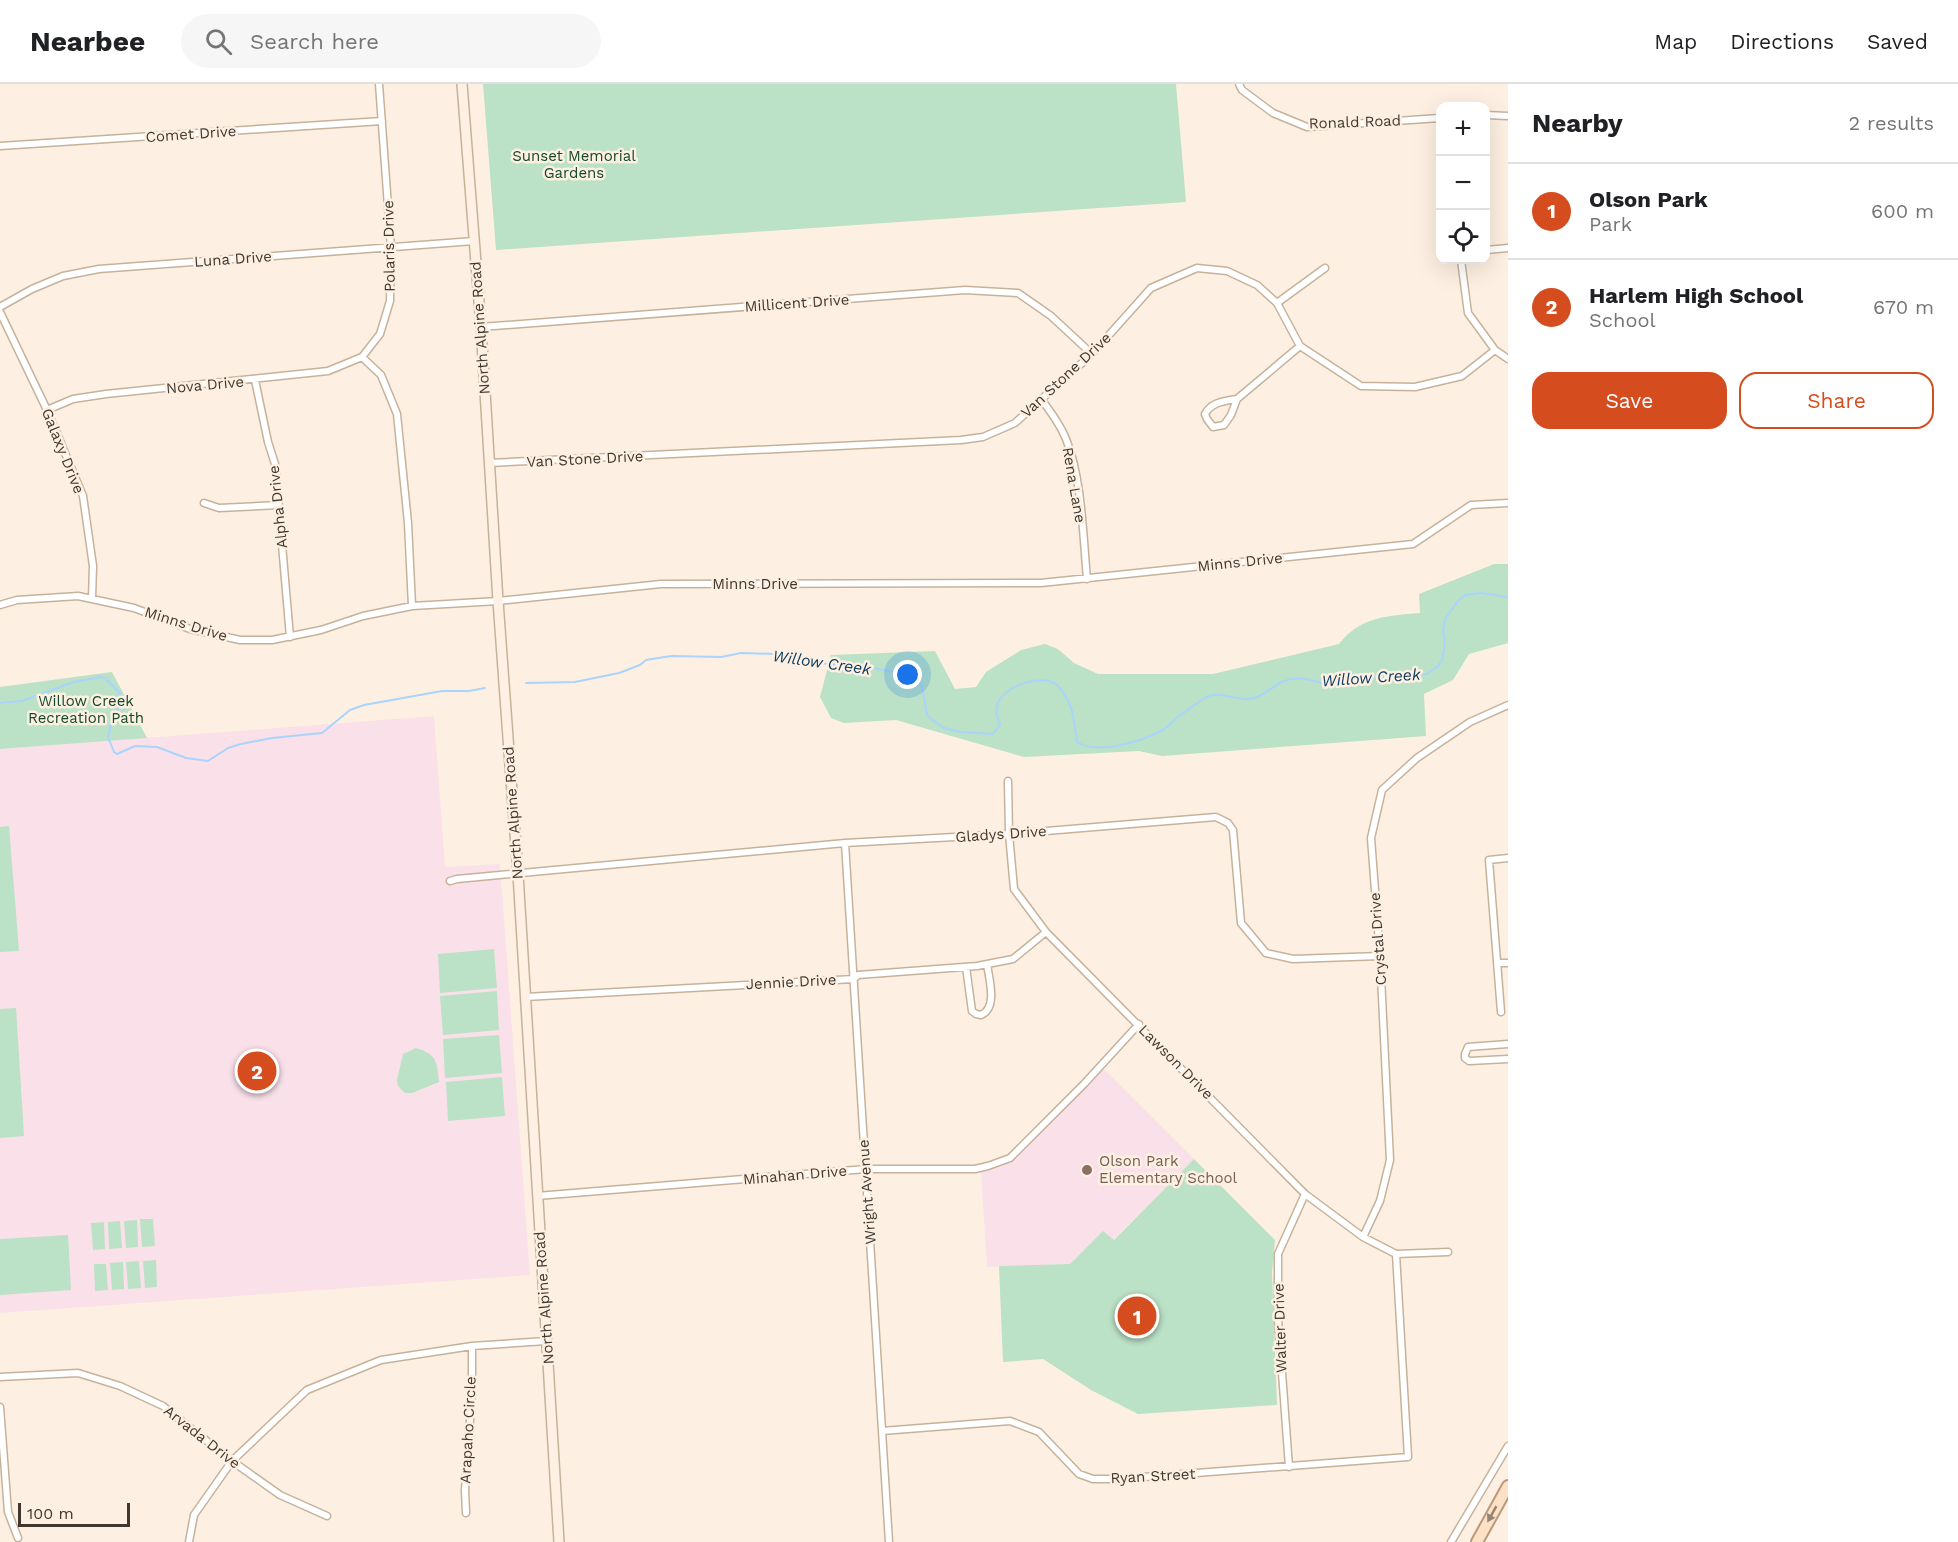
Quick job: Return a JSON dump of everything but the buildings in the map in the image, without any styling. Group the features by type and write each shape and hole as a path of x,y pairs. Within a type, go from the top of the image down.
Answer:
{"main road":[{"name":"North Alpine Road","path":"462,84 518,874 559,1542"},
{"path":"1477,1542 1508,1486"}],"street":[{"name":"Polaris Drive","path":"362,357 380,334 390,301 391,248 380,84"},
{"name":"Ronald Road","path":"1241,87 1273,113 1307,126 1436,118"},
{"path":"1490,115 1508,116"},
{"name":"Comet Drive","path":"0,146 382,122"},
{"name":"Luna Drive","path":"0,307 32,289 63,276 99,269 474,241"},
{"path":"1490,250 1508,248"},
{"path":"1462,264 1468,313 1495,350 1508,359"},
{"name":"Van Stone Drive","path":"489,463 961,440 983,436 1015,423 1092,354 1151,288 1197,268 1227,271 1257,285 1277,303 1300,346 1361,386 1415,387 1462,376 1495,350"},
{"path":"1277,303 1325,268"},
{"name":"Millicent Drive","path":"481,327 975,291 1018,293 1051,316 1092,354"},
{"name":"Galaxy Drive","path":"0,312 47,410 83,496 93,566 92,598"},
{"path":"1237,399 1231,415 1224,424 1213,427 1209,423 1205,414 1208,408 1237,399 1300,346"},
{"path":"362,357 381,375 397,414 408,523 412,606"},
{"name":"Nova Drive","path":"47,410 73,399 106,394 328,371 362,357"},
{"name":"Alpha Drive","path":"255,380 275,464 290,637"},
{"name":"Rena Lane","path":"1041,399 1057,420 1067,440 1072,458 1078,491 1087,579"},
{"name":"Minns Drive","path":"0,605 17,600 78,596 134,608 190,629 240,640 272,640 321,630 363,616 412,606 498,601 661,585 1041,583 1413,544 1472,505 1508,502"},
{"path":"204,503 219,508 279,505"},
{"name":"Crystal Drive","path":"1363,1238 1380,1201 1390,1160 1380,956 1371,838 1382,790 1417,758 1470,722 1508,705"},
{"name":"Lawson Drive","path":"1008,781 1009,834 1014,889 1046,932 1305,1194 1363,1238 1396,1254 1448,1252"},
{"name":"Gladys Drive","path":"450,881 846,843 1009,834 1216,817 1228,823 1233,830 1241,923 1266,953 1293,959 1380,956"},
{"name":"Wright Avenue","path":"846,843 889,1542"},
{"path":"1501,1012 1489,860 1508,858"},
{"name":"Jennie Drive","path":"525,997 854,979 858,975 966,967 1013,959 1046,932"},
{"path":"1497,963 1508,963"},
{"path":"966,967 972,1011 981,1015 988,1010 991,1004 987,964"},
{"name":"Minahan Drive","path":"537,1196 866,1169 975,1169 988,1166 1010,1158 1084,1084 1138,1024"},
{"path":"1508,1044 1468,1047 1465,1054 1465,1058 1469,1061 1508,1059"},
{"name":"Walter Drive","path":"1289,1467 1278,1319 1278,1254 1305,1194"},
{"name":"Ryan Street","path":"882,1431 1010,1421 1039,1432 1079,1474 1093,1479 1408,1457 1396,1254"},
{"path":"189,1542 194,1515 232,1461 307,1390 381,1360 472,1346 546,1341"},
{"name":"Arapaho Circle","path":"466,1513 465,1490 472,1392 472,1346"},
{"name":"Arvada Drive","path":"0,1377 78,1372 120,1386 163,1406 232,1461 280,1495 327,1516"},
{"path":"0,1407 8,1512 18,1538"},
{"path":"1451,1542 1508,1446"}],"shaded area":[{"path":"434,716 445,867 500,864 530,1275 0,1313 0,749"},
{"name":"Olson Park Elementary School","path":"1104,1069 1194,1159 1113,1240 1103,1232 1070,1264 987,1267 981,1172 1000,1167 1013,1159"}],"green space":[{"name":"Sunset Memorial Gardens","path":"483,84 1176,84 1186,202 496,250"},
{"path":"1494,564 1508,564 1508,643 1469,654 1453,680 1424,694 1426,736 1162,756 1139,751 1024,757 896,720 844,723 831,718 820,697 831,655 935,651 955,689 976,687 986,672 1021,650 1045,644 1058,649 1074,663 1098,674 1213,674 1339,644 1356,628 1375,619 1420,613 1419,594"},
{"name":"Willow Creek Recreation Path","path":"112,672 147,738 0,749 0,687"},
{"path":"9,826 19,951 0,952 0,827"},
{"path":"494,949 497,988 440,993 438,954"},
{"path":"497,991 499,1030 443,1035 440,996"},
{"path":"16,1008 24,1136 0,1138 0,1009"},
{"path":"499,1035 502,1073 445,1078 443,1039"},
{"path":"416,1048 428,1053 435,1060 439,1082 412,1093 405,1093 398,1086 397,1080 403,1054"},
{"path":"502,1077 505,1116 448,1121 446,1082"},
{"path":"1194,1159 1275,1240 1272,1272 1277,1405 1138,1414 1091,1390 1043,1359 1003,1362 999,1266 1070,1264 1103,1231 1114,1240"},
{"path":"140,1219 153,1219 155,1246 142,1247"},
{"path":"137,1220 138,1247 126,1248 124,1221"},
{"path":"120,1221 122,1248 109,1249 108,1222"},
{"path":"104,1222 105,1249 93,1250 91,1223"},
{"path":"68,1235 71,1290 0,1295 0,1239"},
{"path":"156,1260 157,1287 145,1288 143,1261"},
{"path":"139,1261 141,1288 128,1289 126,1262"},
{"path":"123,1262 124,1289 112,1290 110,1263"},
{"path":"94,1264 106,1264 108,1290 95,1291"}],"waterway":[{"name":"Willow Creek","path":"526,683 575,682 619,673 640,665 646,660 671,656 721,657 741,653 776,654 818,663 900,673 915,679 922,686 927,715 944,728 961,732 993,734 1000,725 996,709 1002,697 1016,686 1044,680 1058,686 1067,698 1077,742 1096,747 1119,746 1161,731 1210,696 1221,695 1250,699 1292,679 1307,679 1322,683 1427,674 1442,660 1445,643 1443,629 1446,617 1459,600 1465,595 1481,593 1508,597"},
{"name":"Willow Creek","path":"0,703 22,701 74,682 105,678 120,693 121,698 120,706 113,716 108,737 114,752 117,754 135,746 157,747 186,758 208,761 228,748 241,744 322,733 350,710 364,705 442,691 469,691 485,688"}],"place":[{"name":"Harlem High School","path":"257,1071"},
{"name":"Olson Park Elementary School","path":"1087,1170"},
{"name":"Olson Park","path":"1137,1316"}]}
